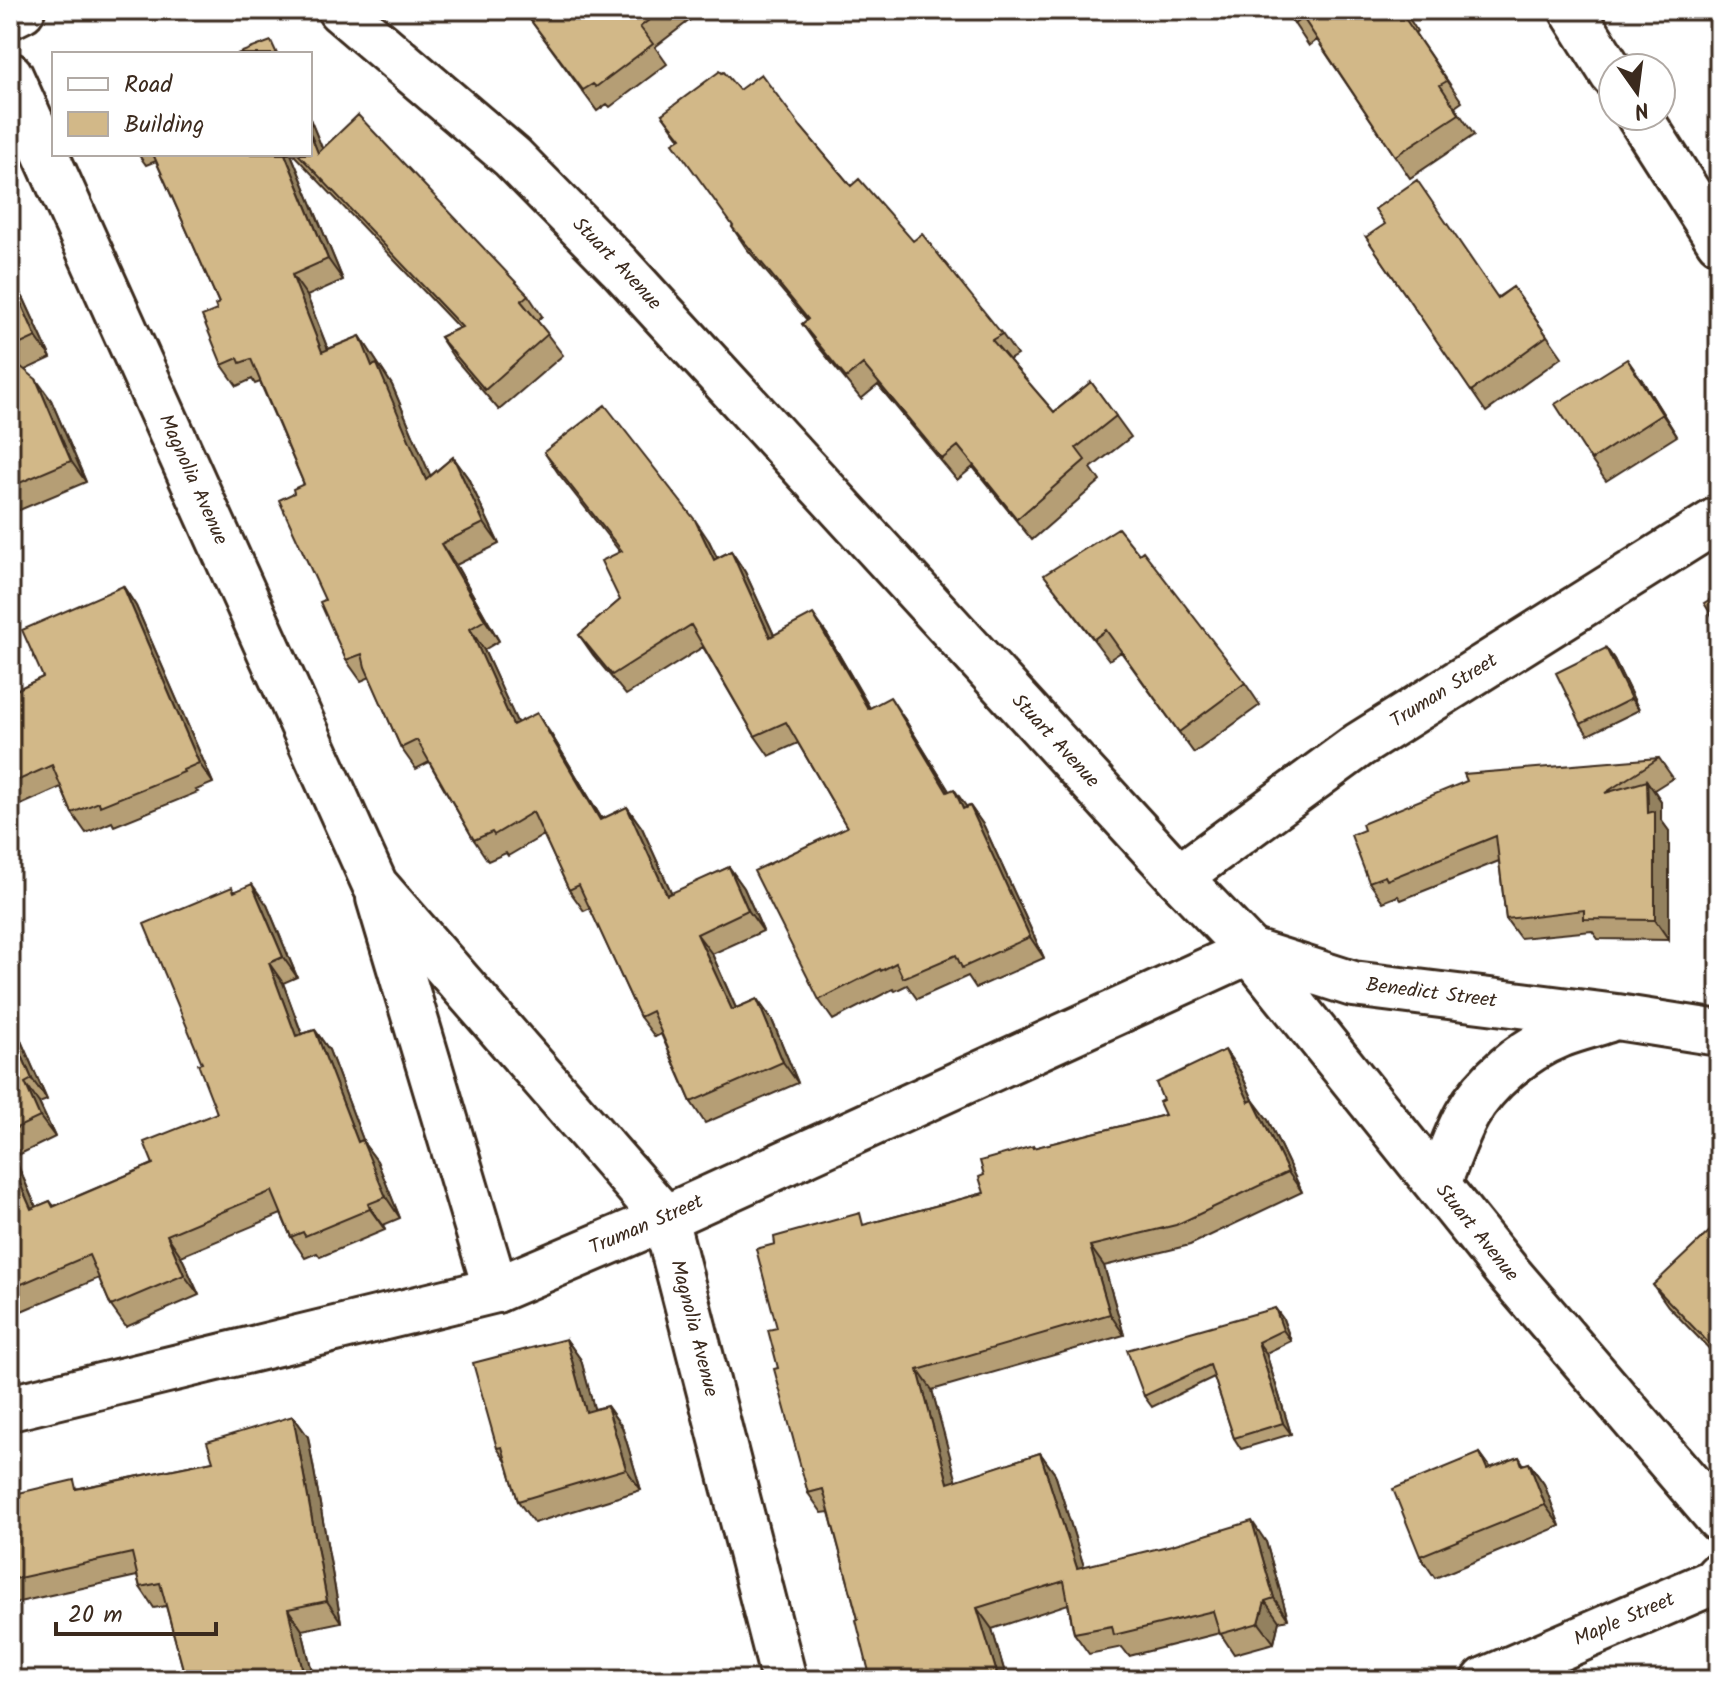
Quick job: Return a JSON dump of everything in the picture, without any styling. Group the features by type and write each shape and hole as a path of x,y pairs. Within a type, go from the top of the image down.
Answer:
{"street":[{"path":"10,16 22,10"},
{"name":"Stuart Avenue","path":"340,10 512,157 610,256 1250,951 1506,1270 1719,1519"},
{"path":"1572,10 1598,52"},
{"name":"Magnolia Avenue","path":"10,75 375,885 496,1290"},
{"path":"1649,132 1719,241"},
{"name":"Truman Street","path":"1179,877 1359,745 1719,519"},
{"name":"Magnolia Avenue","path":"375,885 665,1218 784,1680"},
{"name":"Truman Street","path":"10,1408 496,1290 665,1218 1250,951"},
{"name":"Benedict Street","path":"1250,951 1353,984 1719,1033"},
{"name":"Benedict Street","path":"1438,1184 1465,1118 1481,1092 1507,1068 1559,1035 1617,1017"},
{"name":"Maple Street","path":"1485,1680 1713,1582 1719,1575"}],"building":[{"path":"523,10 662,10 640,27 653,44 596,87 593,84 583,90"},
{"path":"1285,10 1402,10 1447,81 1440,85 1459,114 1395,156 1303,18 1294,24"},
{"path":"271,41 276,52 242,52"},
{"path":"720,71 739,90 761,74 851,186 859,179 913,241 922,234 1002,334 992,340 1054,412 1091,382 1116,416 1076,448 1085,460 1017,519 958,446 942,459 863,364 846,378 802,324 808,319 732,227 673,143 681,138 662,114"},
{"path":"358,115 528,295 521,301 548,334 485,390 440,337 462,327 300,156 312,156 312,138 318,153"},
{"path":"154,156 286,156 328,259 292,275 322,352 360,336 372,366 377,364 426,480 453,457 484,523 441,544 485,620 470,629 513,725 537,713 600,820 627,807 667,895 729,867 748,910 697,934 732,1010 757,999 783,1062 691,1102 652,1011 640,1017 579,885 569,890 533,812 494,835 492,832 474,840 417,740 401,748 362,654 346,660 320,602 325,600 279,500 304,484 251,359 240,363 238,358 222,365 202,316 217,310 215,305 219,303"},
{"path":"1417,180 1498,298 1513,287 1547,336 1471,391 1366,237 1385,224 1375,209"},
{"path":"10,278 36,337 10,349"},
{"path":"10,358 36,379 71,461 10,487"},
{"path":"1627,359 1662,414 1591,460 1555,404"},
{"path":"605,405 695,520 714,560 731,551 770,637 813,614 868,709 890,697 947,792 954,789 963,809 970,806 1030,937 962,968 956,955 903,978 896,963 819,1000 754,871 847,827 786,722 755,736 691,625 612,675 579,635 620,600 601,561 622,551 544,452"},
{"path":"1118,528 1139,554 1143,551 1245,683 1179,732 1106,630 1094,639 1044,575"},
{"path":"123,586 199,763 100,806 99,802 72,813 52,765 10,784 10,693 43,677 22,630"},
{"path":"1719,594 1719,627 1704,603"},
{"path":"1606,648 1631,699 1581,724 1556,673"},
{"path":"1659,758 1605,793 1647,781 1648,813 1655,811 1655,920 1584,919 1584,910 1506,919 1496,836 1387,880 1385,876 1369,882 1351,835 1364,830 1362,824 1467,781 1464,774"},
{"path":"252,884 283,957 269,963 296,1036 315,1030 358,1142 362,1140 386,1197 368,1204 370,1209 305,1236 303,1232 291,1237 272,1191 167,1235 184,1275 111,1306 89,1255 10,1289 10,1161 31,1209 50,1201 53,1207 153,1164 144,1142 217,1113 198,1064 202,1063 144,924 232,887 234,892"},
{"path":"10,1028 32,1079 25,1083 40,1117 10,1131"},
{"path":"1225,1050 1249,1102 1253,1100 1288,1172 1176,1225 1090,1246 1110,1314 918,1370 948,1483 1040,1453 1077,1568 1172,1545 1252,1521 1274,1598 1265,1601 1259,1623 1220,1634 1213,1611 1114,1635 1112,1626 1074,1633 1064,1581 977,1608 999,1680 900,1680 899,1676 871,1680 823,1489 808,1493 774,1369 778,1368 768,1330 777,1328 756,1249 775,1244 774,1237 860,1213 863,1225 984,1193 979,1177 984,1175 980,1161 1165,1115 1156,1083"},
{"path":"1712,1229 1719,1236 1719,1354 1653,1285"},
{"path":"1275,1308 1283,1330 1258,1342 1283,1423 1234,1438 1210,1365 1144,1396 1127,1350"},
{"path":"566,1339 586,1412 607,1406 626,1469 518,1501 502,1447 497,1448 473,1363"},
{"path":"293,1416 327,1601 288,1609 305,1680 225,1680 224,1677 186,1680 160,1583 140,1587 132,1553 10,1580 10,1495 74,1480 76,1489 213,1461 207,1442"},
{"path":"1480,1453 1487,1469 1519,1457 1522,1465 1529,1463 1545,1505 1420,1556 1393,1489"}]}
